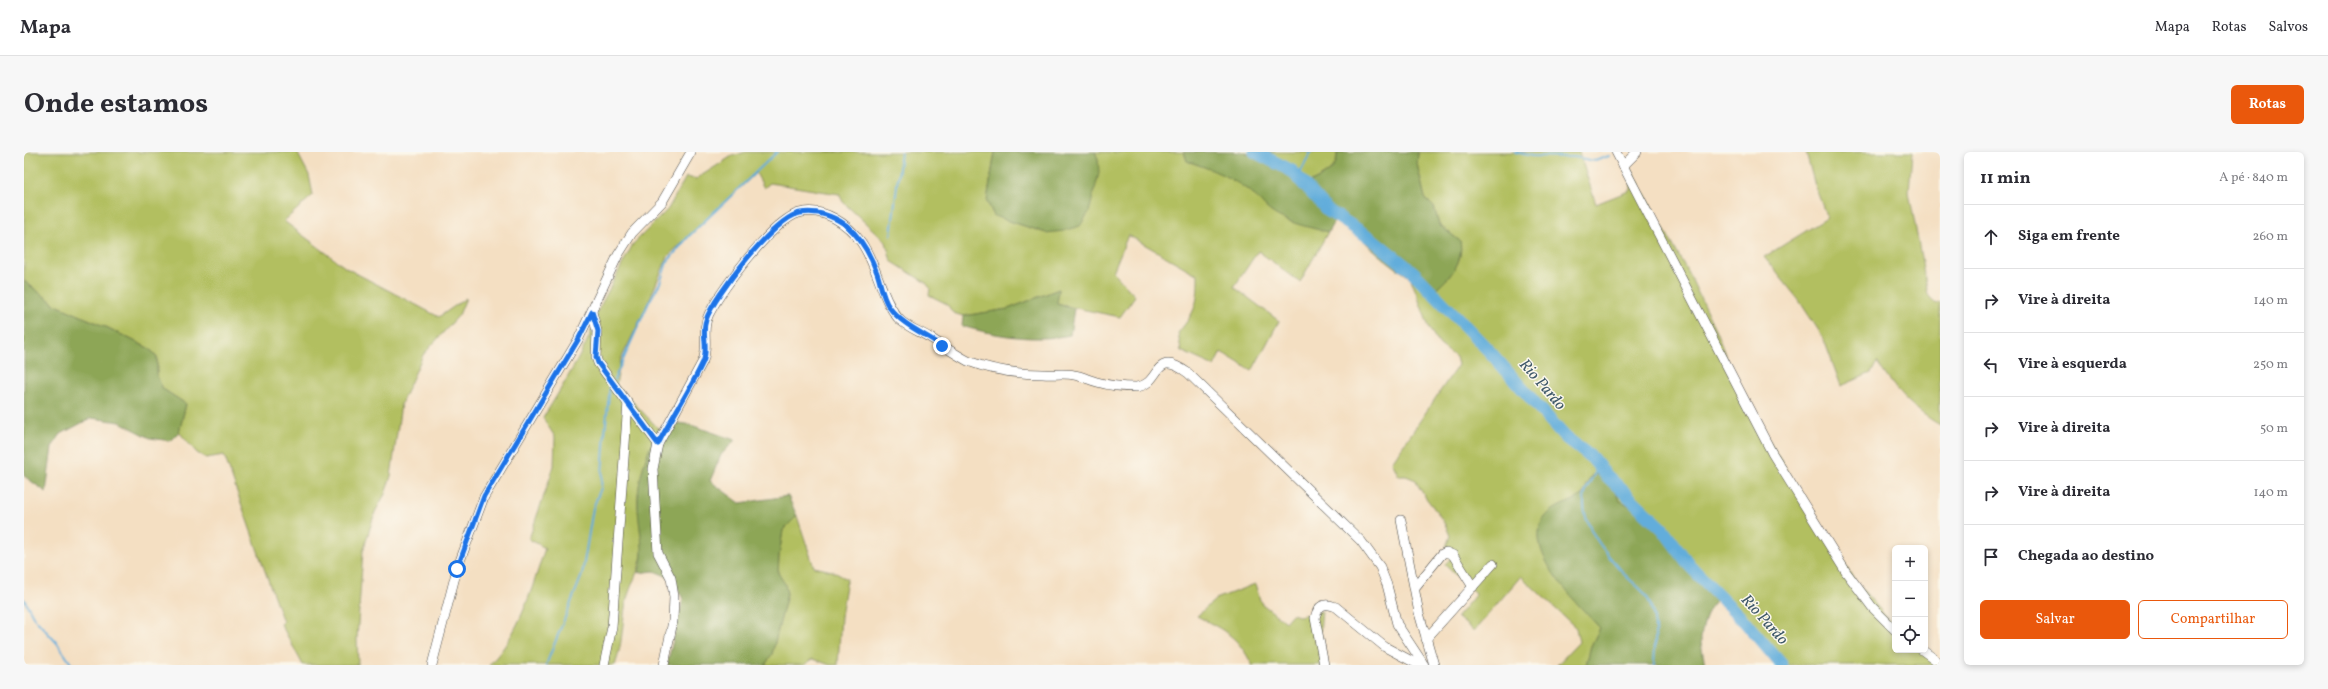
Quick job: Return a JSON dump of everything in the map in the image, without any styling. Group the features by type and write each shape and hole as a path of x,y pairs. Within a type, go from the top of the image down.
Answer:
{"street":[{"path":"432,665 457,569 484,496 578,340 618,255 632,233 662,202 691,152"},
{"path":"1616,152 1772,453 1846,572 1872,606 1892,627"},
{"path":"1623,166 1637,152"},
{"path":"664,665 673,621 674,597 671,578 658,553 653,469 658,444 706,354 705,326 709,313 755,248 787,219 799,213 822,214 836,218 846,226 861,242 877,273 888,306 900,320 968,361 1030,374 1073,374 1114,386 1128,387 1140,386 1147,382 1161,366 1167,363 1178,366 1188,373 1361,540 1372,554 1387,585 1397,624 1424,665"},
{"path":"592,312 598,331 596,357 598,363 658,444"},
{"path":"604,665 612,627 628,402"},
{"path":"1401,520 1416,586 1419,613 1434,665"},
{"path":"1416,586 1442,554 1446,552 1453,555 1473,587"},
{"path":"1426,639 1493,564"},
{"path":"1324,665 1314,618 1317,610 1322,605 1328,604 1336,607 1385,646 1419,665"},
{"path":"1926,653 1940,663"}],"green space":[{"path":"24,152 297,152 309,175 313,195 284,221 346,268 439,317 466,298 459,315 423,355 401,404 391,476 385,494 375,512 363,551 357,639 358,665 303,665 281,624 283,622 224,455 206,458 197,453 179,432 186,404 163,389 157,376 157,357 150,349 106,327 56,305 24,281"},
{"path":"746,152 995,152 987,201 994,216 1046,233 1098,159 1095,152 1184,152 1187,161 1217,171 1239,183 1271,212 1328,232 1300,282 1258,251 1234,287 1279,321 1252,371 1221,352 1214,366 1181,351 1178,333 1189,319 1195,307 1198,275 1128,235 1113,272 1135,296 1120,317 1056,304 1059,289 1008,309 963,316 953,313 947,304 929,295 930,288 926,283 891,261 886,242 843,202 839,194 770,183 764,188 756,173 668,256 644,312 621,359 616,385 659,429 647,456 641,477 638,507 643,539 641,560 626,602 621,641 615,665 489,665 500,653 517,625 530,594 545,548 529,539 554,466 555,437 543,418 582,351 594,324 595,316 633,244 668,209 686,177 696,179 732,156"},
{"path":"995,152 1095,152 1098,159 1099,173 1089,212 1080,226 1064,231 1046,233 994,216 987,201"},
{"path":"1184,152 1244,152 1307,184 1323,176 1332,169 1337,159 1337,152 1418,152 1417,164 1425,198 1434,207 1439,225 1460,241 1461,249 1458,263 1445,281 1434,291 1420,284 1382,257 1349,225 1339,213 1328,232 1282,218 1266,208 1257,198 1231,179 1187,161"},
{"path":"1244,152 1337,152 1337,159 1335,164 1328,172 1308,184"},
{"path":"1418,152 1579,152 1596,204 1631,190 1631,169 1691,278 1716,331 1742,398 1856,582 1892,622 1892,653 1928,653 1940,665 1774,665 1750,634 1717,599 1699,572 1672,549 1663,534 1632,507 1620,501 1606,474 1592,475 1586,488 1580,496 1558,507 1548,563 1570,595 1600,628 1591,646 1586,665 1557,665 1579,642 1576,628 1521,576 1474,631 1457,617 1476,594 1445,565 1454,554 1446,547 1450,536 1442,520 1423,494 1416,480 1406,476 1399,476 1392,462 1458,365 1456,357 1440,345 1430,330 1411,279 1434,291 1450,275 1458,263 1461,249 1460,241 1439,225 1434,207 1425,198 1417,164"},
{"path":"1806,152 1912,152 1909,192 1928,295 1936,304 1940,302 1940,425 1920,412 1904,398 1877,362 1871,373 1841,386 1823,337 1798,299 1764,257 1827,218 1815,186"},
{"path":"24,281 56,305 106,327 150,349 157,357 157,376 163,389 186,404 179,432 171,441 150,438 120,422 91,418 61,434 52,447 46,492 24,476"},
{"path":"1059,289 1057,304 1074,309 1070,335 1043,338 1016,337 988,333 962,326 963,316 1008,309"},
{"path":"679,423 691,425 735,440 721,455 710,481 740,503 788,496 797,516 783,530 778,573 785,584 787,594 772,654 765,665 667,665 683,599 673,579 654,571 638,573 641,564 642,548 638,514 638,495 641,475 651,446 659,429"},
{"path":"1606,474 1620,501 1645,513 1657,523 1672,549 1699,572 1717,599 1708,613 1702,632 1701,643 1705,665 1586,665 1591,646 1600,628 1565,590 1544,557 1539,541 1540,526 1549,513 1553,510 1578,498 1586,492 1586,485 1592,475"},
{"path":"797,516 814,567 832,571 847,579 841,616 838,665 830,665 813,659 804,665 765,665 772,654 787,594 778,573 783,530"},
{"path":"1255,584 1261,603 1285,622 1292,614 1299,616 1322,611 1320,633 1327,665 1252,665 1247,655 1230,635 1197,616 1216,599"}],"waterway":[{"path":"614,380 649,302 660,283 667,262 689,236 777,152"},
{"path":"891,235 901,152"},
{"name":"Rio Pardo","path":"1255,152 1292,171 1327,210 1372,239 1413,272 1490,352 1565,437 1592,458 1606,475 1663,529 1690,566 1745,622 1782,665"},
{"path":"1298,177 1311,152"},
{"path":"1515,152 1532,156 1575,157 1595,161 1609,156"},
{"path":"546,665 582,575 593,508 601,488 610,385"},
{"path":"1599,466 1586,490 1584,502 1585,514 1595,537 1611,559 1627,577 1639,587 1648,599 1655,623 1654,665"},
{"path":"24,599 34,618 57,643 72,665"}],"route":[{"path":"457,569 484,496 534,415 578,340 592,312 598,331 596,348 598,363 658,444 706,354 705,326 709,313 755,248 787,219 799,213 811,212 822,214 836,218 846,226 861,242 871,260 888,306 900,320 942,346"}]}
